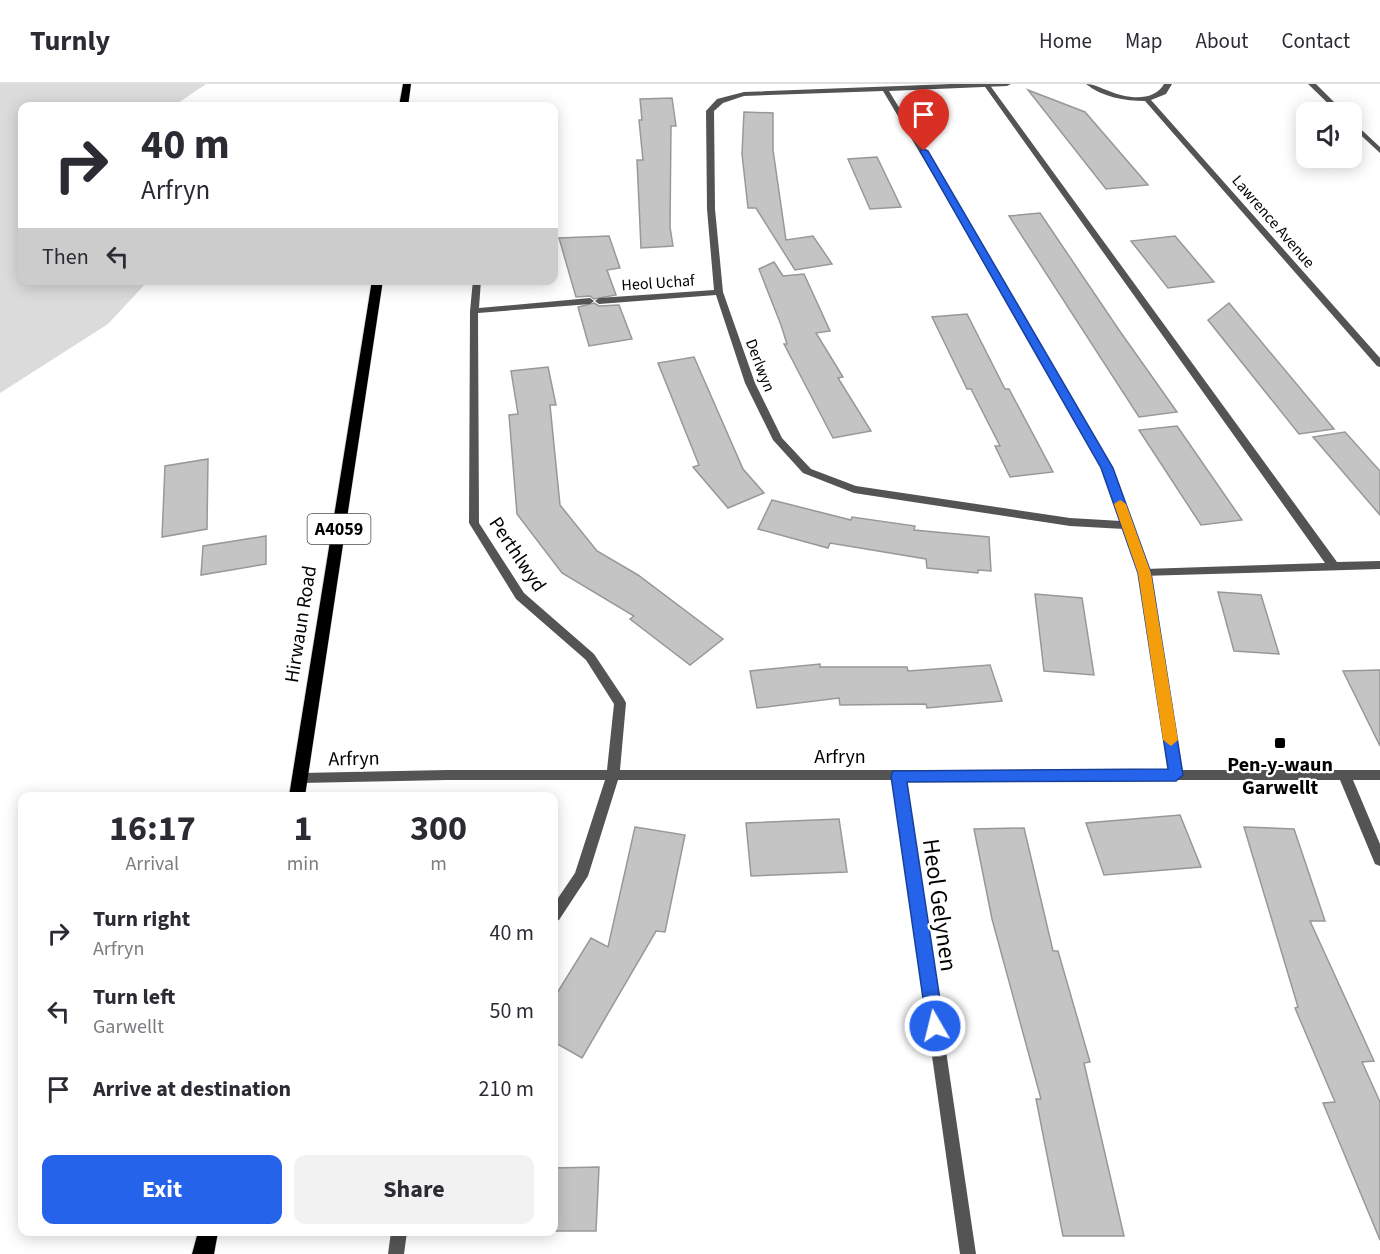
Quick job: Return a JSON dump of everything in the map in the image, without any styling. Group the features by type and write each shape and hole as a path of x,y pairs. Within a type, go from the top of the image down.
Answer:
{"main road":[{"path":"405,102 407,84"},
{"name":"Hirwaun Road","path":"298,792 377,285"},
{"path":"203,1254 207,1236"}],"street":[{"path":"1007,84 885,89 1107,468 1145,573 1176,775"},
{"path":"1090,84 1118,97 1146,98 1165,91 1167,84"},
{"path":"1312,84 1331,102"},
{"path":"986,85 1334,567"},
{"name":"Derlwyn","path":"885,89 744,94 720,101 710,111 711,209 719,292 750,383 778,440 807,471 854,489 1070,522 1128,525"},
{"name":"Lawrence Avenue","path":"1146,98 1380,364"},
{"path":"1362,133 1380,151"},
{"name":"Perthlwyd","path":"477,285 474,311 474,523 520,596 590,657 620,703 613,775 581,876 558,909"},
{"name":"Heol Uchaf","path":"474,311 719,292"},
{"path":"1145,573 1380,565"},
{"name":"Arfryn","path":"301,778 613,775 1380,775"},
{"path":"1344,775 1380,860"},
{"name":"Heol Gelynen","path":"899,776 968,1254"},
{"path":"396,1254 398,1236"}],"shaded area":[{"path":"0,84 206,84 180,102 18,102 18,285 144,285 108,324 0,393"}],"building":[{"path":"1028,90 1085,112 1148,185 1106,189"},
{"path":"672,98 676,126 671,126 670,227 673,246 641,248 637,160 643,160 639,120 642,120 640,99"},
{"path":"744,112 773,113 773,150 786,240 813,236 832,264 795,270 756,208 748,208 742,154"},
{"path":"877,157 901,207 870,209 848,159"},
{"path":"1040,213 1177,412 1139,417 1009,216"},
{"path":"609,236 620,268 607,270 616,295 594,299 590,296 576,297 559,238"},
{"path":"1175,236 1214,282 1168,288 1131,241"},
{"path":"774,262 783,276 804,274 830,331 816,333 843,377 838,378 871,431 833,438 784,344 787,344 781,325 759,269"},
{"path":"594,303 599,306 619,305 632,339 589,346 578,307"},
{"path":"1229,303 1334,429 1299,434 1208,320"},
{"path":"967,314 1005,389 1009,389 1053,472 1010,477 995,446 1000,446 971,389 967,389 932,317"},
{"path":"694,357 743,469 764,493 728,508 693,467 699,465 658,363"},
{"path":"548,367 556,405 550,405 560,505 597,551 638,575 723,639 690,665 630,619 634,616 562,573 517,514 509,415 518,414 511,371"},
{"path":"1177,426 1242,520 1201,525 1139,430"},
{"path":"1345,432 1380,471 1380,515 1313,437"},
{"path":"208,459 207,529 162,537 165,466"},
{"path":"772,500 851,520 852,517 915,526 914,530 989,537 991,571 978,570 978,573 927,568 926,559 830,543 828,548 758,529"},
{"path":"266,536 266,564 201,575 203,546"},
{"path":"1218,592 1261,595 1279,654 1234,651"},
{"path":"1035,594 1082,598 1094,675 1044,671"},
{"path":"820,664 820,667 907,667 908,671 990,665 1002,701 927,708 926,704 840,705 839,698 757,708 750,671"},
{"path":"1380,670 1380,746 1343,671"},
{"path":"1180,815 1201,867 1104,875 1086,823"},
{"path":"839,819 847,872 751,876 746,823"},
{"path":"635,827 685,835 665,932 656,931 582,1058 558,1044 558,992 591,938 608,947"},
{"path":"1244,827 1294,829 1325,921 1310,921 1374,1061 1362,1062 1380,1102 1380,1240 1323,1103 1335,1102 1295,1008 1298,1007"},
{"path":"1024,828 1053,951 1058,951 1090,1062 1084,1063 1124,1236 1063,1236 1036,1099 1041,1099 992,919 974,829"},
{"path":"599,1167 596,1231 558,1231 558,1168"}],"slow traffic":[{"path":"1120,504 1145,573 1171,740"}],"place":[{"name":"Pen-y-waun Garwellt","path":"1280,743"}],"route":[{"path":"924,151 1107,468 1145,573 1176,775 899,776 935,1026"}]}
